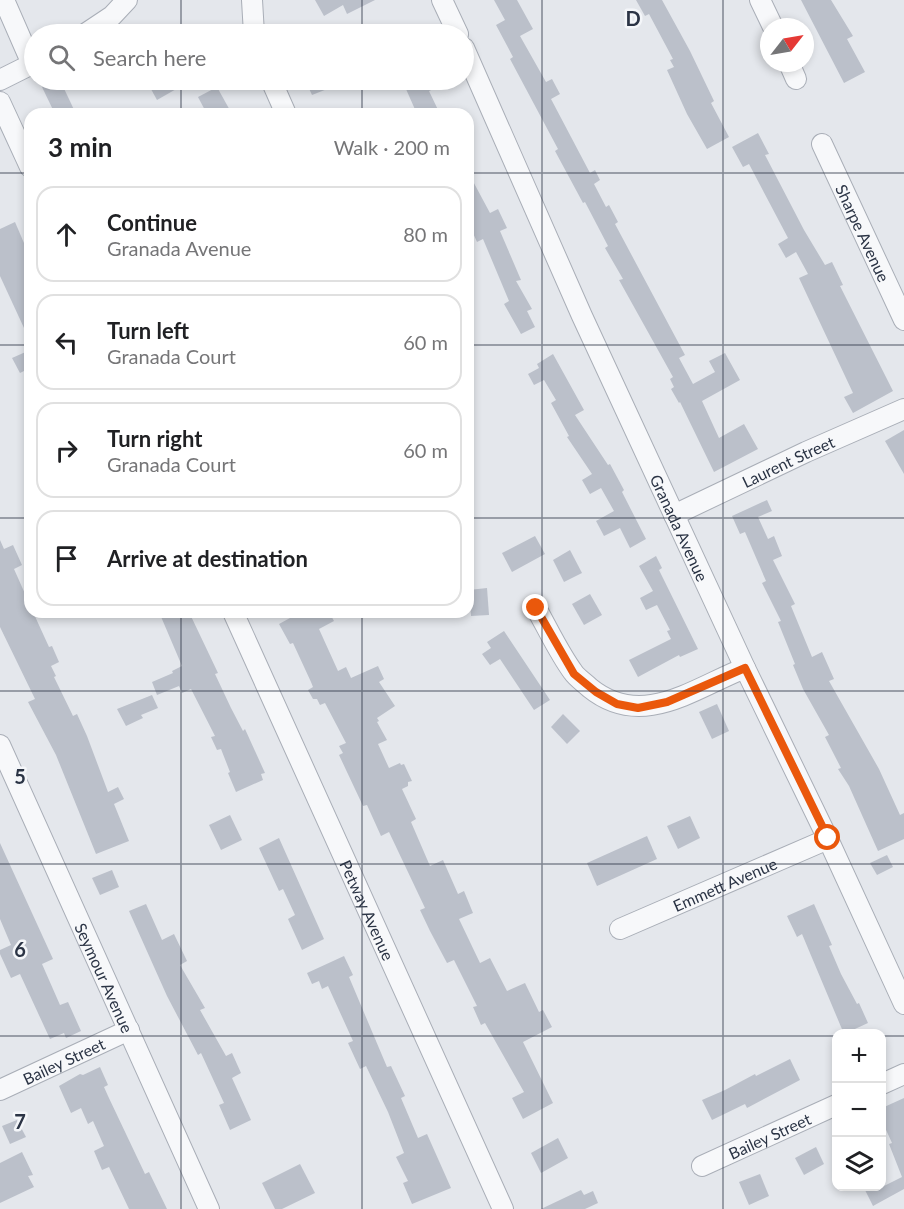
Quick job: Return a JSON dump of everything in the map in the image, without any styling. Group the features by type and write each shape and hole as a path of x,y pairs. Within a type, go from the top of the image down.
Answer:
{"street":[{"path":"4,0 24,44"},
{"path":"99,24 127,0"},
{"path":"252,0 253,24"},
{"path":"442,0 453,24"},
{"path":"760,0 768,18"},
{"path":"0,80 24,68"},
{"name":"Granada Avenue","path":"474,71 582,316 904,1004"},
{"path":"275,90 283,108"},
{"path":"0,102 24,154"},
{"name":"Sharpe Avenue","path":"822,144 904,320"},
{"name":"Laurent Street","path":"674,515 806,452 904,409"},
{"path":"536,608 574,674 596,692 617,704 638,708 667,702 745,668"},
{"name":"Petway Avenue","path":"236,618 503,1209"},
{"name":"Seymour Avenue","path":"0,745 209,1209"},
{"name":"Emmett Avenue","path":"620,929 828,838"},
{"name":"Bailey Street","path":"0,1090 129,1030"},
{"path":"884,1083 904,1074"},
{"name":"Bailey Street","path":"702,1166 832,1107"}],"building":[{"path":"315,0 375,0 347,14 343,5 324,16"},
{"path":"494,0 517,0 533,29 520,36 546,82 552,79 560,94 551,99 590,173 595,170 600,180 594,184 606,207 609,205 618,222 615,224 685,355 679,358 693,384 715,372 709,361 725,353 740,380 702,401 719,438 744,424 758,449 714,472 680,402 671,389 674,387 670,379 673,377 619,280 623,279 605,248 608,246 555,151 558,149 510,59 513,57 496,25 505,20"},
{"path":"636,0 662,0 690,51 714,101 711,103 729,137 707,149 687,114 667,70 674,67 670,60 673,59 649,14 645,16"},
{"path":"801,0 831,0 853,36 847,39 865,72 844,83 814,25 814,18 810,18"},
{"path":"43,90 65,90 73,108 52,108"},
{"path":"152,90 174,90 157,100"},
{"path":"211,90 219,90 229,108 204,108 198,97"},
{"path":"310,90 325,90 312,95"},
{"path":"406,90 431,90 429,91 437,108 414,108"},
{"path":"758,133 769,154 765,155 804,230 825,265 832,262 843,285 840,286 893,391 853,413 844,397 853,393 799,278 808,274 796,252 786,258 778,244 788,238 749,164 743,167 732,147"},
{"path":"474,183 490,213 498,209 507,228 500,231 521,280 516,281 532,309 527,311 535,327 521,334 504,304 509,301 483,239 477,242 474,235"},
{"path":"15,222 24,243 24,328 0,276 0,229"},
{"path":"24,353 24,371 20,373 12,358"},
{"path":"553,354 584,410 575,415 608,465 610,464 646,539 630,548 620,528 604,536 596,521 614,511 601,488 590,494 582,480 592,474 567,437 569,436 551,403 556,400 544,380 534,385 528,374 539,368 537,364"},
{"path":"904,430 904,474 885,441"},
{"path":"767,500 772,511 758,517 768,539 774,536 782,556 773,560 795,604 791,606 812,657 822,652 834,679 829,681 879,769 900,815 904,813 904,839 878,851 849,786 838,769 841,768 825,737 829,735 803,689 778,622 781,621 762,583 766,581 745,532 740,534 732,516"},
{"path":"535,536 545,554 512,572 502,553"},
{"path":"0,540 4,549 13,545 22,565 14,569 24,592 24,618 36,618 49,647 52,646 59,662 51,666 56,676 54,677 73,716 77,714 108,792 118,787 124,799 114,804 129,841 96,854 56,755 28,702 35,699 0,627"},
{"path":"570,550 582,573 564,582 553,560"},
{"path":"656,556 662,568 659,570 698,649 680,657 679,655 638,677 629,660 671,639 667,631 670,630 657,605 646,610 640,598 653,591 639,566"},
{"path":"487,588 489,615 474,616 474,589"},
{"path":"590,594 602,615 584,625 572,604"},
{"path":"162,618 192,618 218,673 215,674 231,708 243,731 245,729 265,773 261,774 263,780 236,792 221,749 217,750 211,737 215,736 191,689 182,693 179,686 157,695 152,682 173,673 172,671 182,666"},
{"path":"290,618 332,618 334,621 319,629 338,671 346,667 351,678 378,666 384,679 379,682 395,706 377,718 387,740 378,744 389,768 400,763 404,764 412,781 402,789 416,819 411,822 430,866 443,860 458,894 464,891 473,913 459,919 480,963 490,958 507,991 525,983 539,1012 543,1010 552,1027 523,1042 553,1103 523,1119 512,1098 524,1092 485,1023 481,1025 473,1007 477,1006 454,960 447,963 430,931 420,910 425,908 389,832 381,836 367,805 363,806 339,755 343,753 339,746 346,743 325,703 320,705 317,699 313,699 308,690 313,687 311,682 293,643 290,644 279,624"},
{"path":"504,631 550,700 534,710 500,659 490,665 482,654 491,648 487,642"},
{"path":"152,695 158,708 141,715 143,718 126,726 117,709"},
{"path":"717,704 729,731 712,739 699,712"},
{"path":"563,714 580,731 567,744 551,727"},
{"path":"230,815 242,840 221,850 209,825"},
{"path":"690,816 700,838 678,849 667,826"},
{"path":"647,836 657,859 597,886 587,863"},
{"path":"279,838 324,939 302,950 288,919 295,915 283,889 279,891 259,848"},
{"path":"0,843 53,959 42,964 60,1005 68,1002 81,1031 66,1038 64,1033 50,1039 20,974 11,978 0,954 0,950 11,945 0,919"},
{"path":"887,855 893,867 877,875 870,863"},
{"path":"112,870 119,887 100,895 92,878"},
{"path":"146,904 162,940 174,934 187,961 180,965 205,1008 200,1010 226,1056 232,1053 241,1073 232,1078 251,1120 230,1130 219,1105 224,1103 201,1053 198,1055 167,996 129,911"},
{"path":"814,904 832,945 829,946 841,974 868,1023 855,1029 842,1029 802,934 797,937 787,916"},
{"path":"344,956 353,975 349,977 387,1067 391,1066 405,1096 401,1098 418,1138 427,1134 451,1188 412,1204 403,1183 408,1181 396,1157 404,1153 388,1112 366,1066 360,1069 348,1043 353,1041 328,986 322,989 319,981 312,984 307,973"},
{"path":"790,1059 800,1080 747,1108 745,1104 712,1120 702,1100"},
{"path":"100,1067 108,1085 104,1087 108,1096 145,1174 149,1172 167,1209 129,1209 109,1167 102,1170 94,1151 104,1146 93,1121 88,1124 81,1108 71,1113 59,1086 80,1074 83,1075"},
{"path":"904,1098 904,1189 873,1206 866,1191 886,1191 886,1185 902,1177 889,1144 892,1143 886,1130 886,1106"},
{"path":"17,1120 26,1137 10,1144 2,1126"},
{"path":"558,1138 568,1158 541,1173 531,1153"},
{"path":"816,1147 824,1164 804,1175 795,1158"},
{"path":"22,1152 33,1175 28,1176 34,1187 0,1203 0,1163"},
{"path":"300,1164 315,1193 282,1209 275,1209 262,1183"},
{"path":"760,1174 769,1196 749,1205 739,1182"},
{"path":"581,1190 584,1195 593,1191 598,1203 585,1209 541,1209"}],"route":[{"path":"536,608 574,674 596,692 617,704 638,708 667,702 745,668 828,838"}]}
